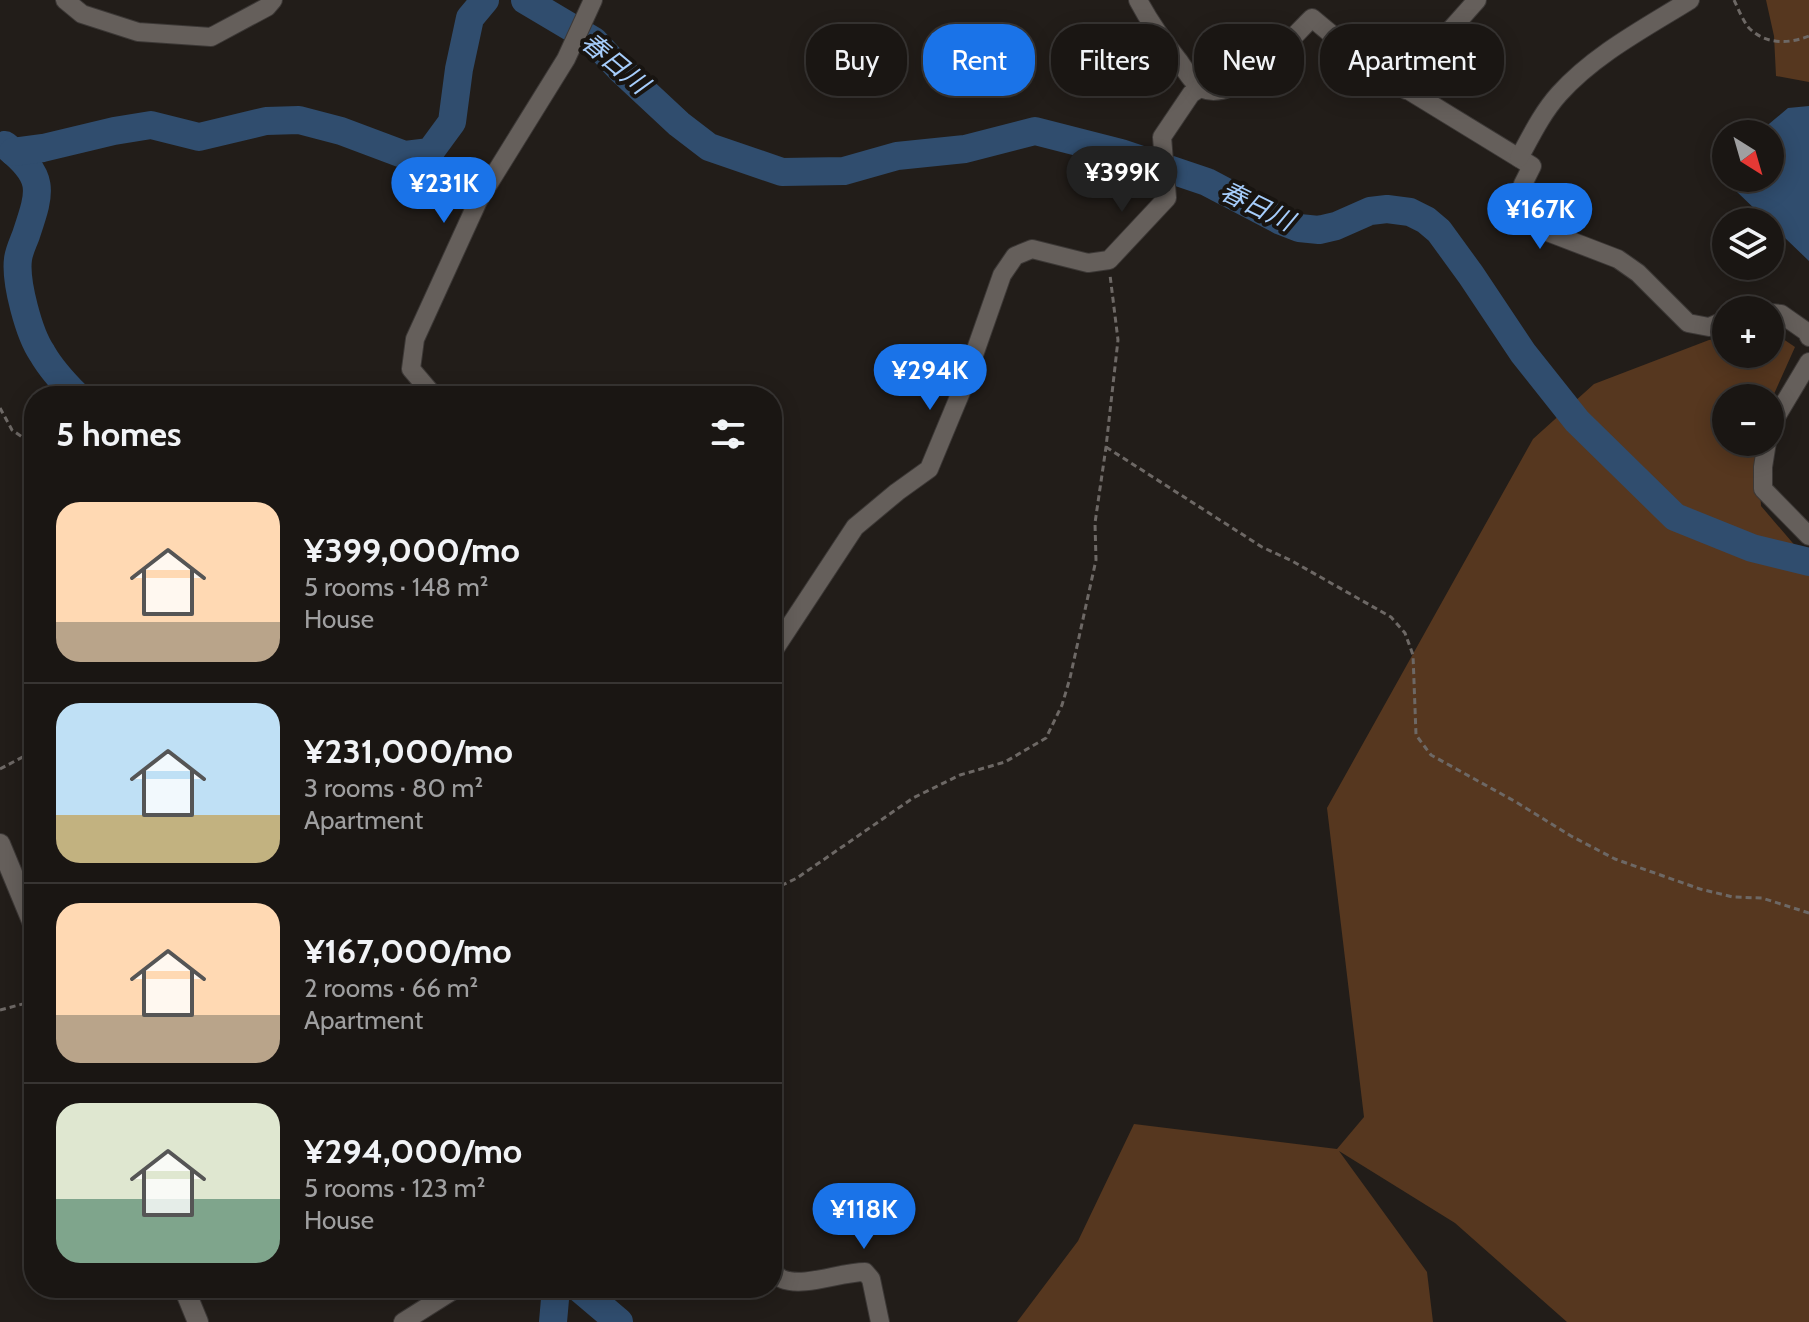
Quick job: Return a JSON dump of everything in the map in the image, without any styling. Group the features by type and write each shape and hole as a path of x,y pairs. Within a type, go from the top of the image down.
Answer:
{"street":[{"path":"65,0 82,14 138,32 211,37 267,7 273,0"},
{"path":"1138,0 1152,28 1194,80"},
{"path":"1456,24 1477,0"},
{"path":"1519,158 1558,95 1590,64 1690,0"},
{"path":"425,386 411,369 415,339 478,201 566,59 591,7"},
{"path":"1304,26 1312,18 1320,25"},
{"path":"782,638 855,527 929,469 961,392 1002,275 1015,256 1032,249 1088,263 1109,260 1167,198 1162,137 1194,92"},
{"path":"1416,96 1532,166 1519,202 1531,223 1618,259 1638,273 1688,323 1712,326"},
{"path":"1784,316 1807,332 1809,337"},
{"path":"1784,404 1809,362"},
{"path":"1765,456 1763,489 1809,536"},
{"path":"0,844 24,902"},
{"path":"782,1279 799,1283 865,1272 871,1279 880,1322"},
{"path":"188,1298 198,1322"},
{"path":"403,1322 441,1298"}],"path":[{"path":"1734,0 1749,28 1762,36 1779,43 1809,36"},
{"path":"782,885 913,798 960,775 1005,762 1046,738 1062,705 1096,560 1095,523 1118,340 1109,260"},
{"path":"0,408 12,430 24,438"},
{"path":"1106,447 1262,547 1391,617 1405,633 1413,655 1416,735 1431,755 1615,859 1700,889 1733,897 1762,898 1809,913"},
{"path":"0,769 24,756"},
{"path":"0,1010 24,1004"}],"shaded area":[{"path":"1766,0 1809,0 1809,82 1776,76 1774,36"},
{"path":"1712,339 1712,368 1784,368 1784,340 1795,347 1778,384 1712,384 1712,456 1758,456 1761,506 1809,562 1809,1322 1567,1322 1455,1223 1339,1151 1427,1272 1433,1322 1017,1322 1078,1241 1134,1124 1337,1149 1364,1117 1327,808 1533,439 1594,384"}],"water":[{"path":"1809,106 1809,261 1784,237 1784,208 1754,208 1737,192 1784,192 1784,120 1774,120 1788,108"}],"waterway":[{"name":"春日川","path":"13,152 151,125 199,137 266,121 299,120 341,131 405,155 430,152 452,122 470,18 485,0"},
{"name":"春日川","path":"525,0 594,41 679,124 709,147 782,172 844,171 897,156 965,149 1035,131 1121,153 1207,182 1299,228 1319,230 1336,226 1370,211 1387,209 1410,212 1439,231 1523,353 1577,421 1675,517 1752,548 1809,562"},
{"path":"5,145 28,166 36,185 35,206 18,259 24,308 42,353 68,386"},
{"path":"553,1322 555,1298"},
{"path":"591,1298 619,1322"}]}
